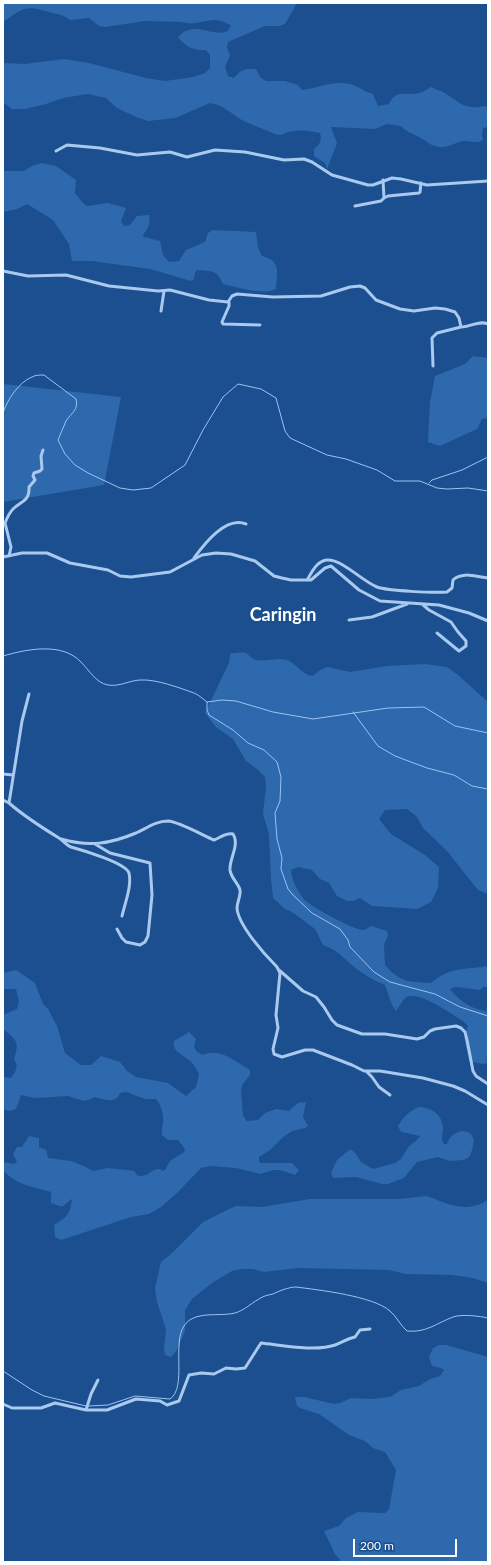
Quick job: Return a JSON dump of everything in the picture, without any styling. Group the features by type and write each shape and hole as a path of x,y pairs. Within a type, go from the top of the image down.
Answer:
{"street":[{"path":"56,151 65,146 77,145 137,155 170,152 187,158 215,150 224,150 269,156 284,160 304,159 312,162 332,175 368,185 373,185 383,180 397,178 421,184 439,185 488,181"},
{"path":"383,180 384,198"},
{"path":"355,206 381,201 384,198 419,193 421,184"},
{"path":"3,271 28,276 66,275 109,286 170,290 209,300 229,302"},
{"path":"260,325 223,324 222,322 232,296 238,294 273,297 321,296 350,287 360,286 365,288 376,300 414,312 435,308 455,312 459,318 460,327"},
{"path":"161,310 164,290"},
{"path":"433,366 432,338 437,333 470,326 481,322 488,324"},
{"path":"9,556 11,547 5,523 14,508 27,499 29,487 34,480 34,473 42,469 41,456 43,450"},
{"path":"194,558 203,545 219,531 235,522 246,524"},
{"path":"3,557 22,553 47,553 70,563 108,570 120,576 131,577 170,572 194,558 210,552 231,554 255,561 274,576 291,580 314,579 325,568 331,566 367,595 380,601 422,604 430,603 469,613 488,621"},
{"path":"307,580 315,567 327,560 340,564 371,584 387,589 447,592 452,588 453,580 459,576 470,575 488,578"},
{"path":"349,620 372,617 409,603"},
{"path":"422,604 429,610 451,622 466,641 466,646 459,650 437,633"},
{"path":"9,803 22,721 29,694"},
{"path":"3,774 13,775"},
{"path":"3,800 40,827 61,839 70,847 96,854 122,866 127,870 130,880 122,916"},
{"path":"61,839 86,844 95,844 120,839 151,825 166,821 175,823 214,840 225,834 233,834 235,838 234,854 230,868 240,890 237,908 240,918 244,928 279,970 303,991 316,997 337,1025 362,1034 369,1035 379,1033 416,1039 424,1037 430,1031 435,1029 456,1026 461,1028 465,1032 473,1071 476,1076 488,1084"},
{"path":"95,844 110,853 150,863 152,895 148,936 145,942 140,945 126,942 117,929"},
{"path":"279,970 276,1015 278,1028 273,1049 274,1054 282,1057 305,1050 313,1050 352,1064 367,1072 379,1087 390,1095"},
{"path":"367,1072 380,1071 423,1078 465,1091 486,1105 488,1100"},
{"path":"3,1404 12,1408 42,1408 55,1403 86,1410 107,1410 136,1399 160,1401 168,1405 179,1401 189,1375 202,1373 214,1374 226,1368 245,1368 260,1343 309,1348 335,1345 346,1339 355,1337 360,1330 370,1329"},
{"path":"86,1410 98,1380"}],"shaded area":[{"path":"3,3 297,3 285,24 279,26 265,26 228,42 227,48 230,55 225,67 228,76 234,78 244,70 256,69 260,77 266,81 285,81 298,85 302,90 338,83 350,84 373,94 378,106 389,104 395,96 419,93 431,87 467,106 488,107 488,127 483,128 483,140 476,142 462,141 440,147 430,144 401,126 387,124 375,129 331,127 337,143 327,169 325,163 314,156 314,149 321,140 320,133 297,131 277,135 244,121 222,107 210,103 175,118 148,121 117,108 106,98 88,94 63,98 25,109 12,109 3,103 3,63 25,64 64,59 89,63 146,78 165,81 193,77 205,73 210,68 210,55 206,50 190,48 178,37 190,29 222,33 228,31 231,25 215,20 195,23 145,21 105,27 99,26 89,18 70,20 58,14 29,8 20,11 3,22"},
{"path":"41,163 56,166 76,180 75,193 87,206 108,203 126,208 121,221 124,226 130,225 137,216 149,215 149,226 143,235 144,237 160,241 163,255 169,262 179,261 186,250 205,242 208,233 213,230 256,232 258,248 262,256 273,261 277,268 276,289 264,292 242,289 223,284 216,274 210,271 197,270 194,279 191,281 150,269 92,261 72,261 69,244 53,220 27,204 17,209 3,212 3,171 24,171"},
{"path":"473,356 488,358 488,418 482,419 477,429 440,446 428,442 430,402 435,376 465,364"},
{"path":"3,384 121,397 104,485 3,502"},
{"path":"246,653 256,660 287,660 306,674 313,676 320,670 328,667 350,672 387,666 425,664 447,667 488,702 488,894 478,890 447,851 423,828 417,817 407,809 385,810 379,819 391,834 425,855 439,867 438,888 431,902 417,909 372,906 360,898 353,901 347,901 337,896 329,883 320,879 312,870 298,867 291,870 293,881 303,898 322,912 358,929 364,930 371,926 387,931 388,936 384,944 385,965 401,979 431,983 452,971 488,966 488,987 483,987 480,990 456,987 450,989 457,997 472,1007 483,1011 488,1011 488,1063 482,1064 469,1061 464,1037 468,1026 463,1021 435,1004 418,997 411,996 405,998 396,1011 392,1005 385,985 363,974 336,951 323,945 315,929 292,912 285,909 273,898 269,834 263,814 266,787 265,777 246,761 233,739 216,727 205,713 229,663 230,654"},
{"path":"16,970 35,983 43,1004 48,1009 57,1026 65,1053 81,1065 91,1065 101,1056 120,1062 127,1071 136,1077 168,1083 186,1096 196,1087 199,1074 193,1064 177,1051 174,1041 189,1032 196,1039 194,1047 197,1052 203,1055 216,1053 228,1056 250,1070 250,1075 242,1085 241,1091 243,1116 247,1121 258,1120 265,1113 276,1109 289,1111 298,1103 306,1102 303,1117 308,1126 292,1131 282,1138 270,1150 259,1157 259,1161 261,1163 292,1163 299,1170 295,1175 280,1170 273,1170 261,1174 236,1168 210,1166 201,1168 178,1192 161,1207 149,1214 131,1217 61,1240 55,1237 54,1225 67,1215 72,1199 63,1206 51,1203 51,1192 19,1182 3,1170 3,1162 14,1164 17,1162 13,1154 17,1147 22,1147 29,1136 39,1138 39,1147 46,1150 48,1158 71,1161 93,1171 108,1168 134,1171 138,1176 146,1175 156,1169 160,1169 162,1171 165,1170 170,1161 184,1152 185,1149 178,1140 168,1140 162,1135 162,1113 160,1105 156,1099 145,1099 126,1092 120,1093 118,1097 112,1100 94,1097 84,1101 68,1096 35,1098 21,1095 16,1109 10,1111 3,1109 3,1077 11,1078 17,1067 14,1059 17,1044 16,1041 3,1029 3,1015 17,1009 19,1002 16,989 3,989 3,973"},
{"path":"419,1107 432,1110 441,1119 443,1128 442,1138 444,1144 447,1144 450,1138 458,1132 469,1132 474,1140 470,1156 464,1160 450,1161 438,1157 417,1162 404,1178 388,1184 382,1184 356,1177 333,1178 331,1173 337,1160 349,1150 352,1150 356,1154 361,1162 373,1169 395,1163 401,1159 409,1146 420,1136 401,1132 398,1126 407,1115"},
{"path":"427,1196 450,1204 465,1207 480,1204 488,1200 488,1283 473,1278 452,1275 406,1274 389,1270 299,1268 264,1272 253,1269 232,1271 212,1283 192,1299 185,1310 185,1331 177,1350 171,1357 165,1355 164,1349 166,1329 157,1302 155,1288 161,1262 203,1222 237,1206 262,1207 310,1199 400,1199"},
{"path":"439,1345 446,1345 488,1357 488,1562 340,1562 324,1531 339,1526 346,1518 358,1512 385,1513 389,1509 396,1470 385,1452 373,1448 365,1441 349,1435 319,1414 300,1408 297,1406 295,1397 304,1397 334,1404 351,1398 372,1399 390,1397 401,1390 419,1386 430,1379 440,1376 444,1370 432,1366 429,1357 433,1348"}],"waterway":[{"path":"3,413 7,403 18,387 33,376 44,375 76,399 77,403 75,409 66,421 58,440 65,454 75,465 88,473 120,488 133,490 151,488 185,465 203,430 223,397 238,384 261,389 276,398 285,431 290,438 327,455 346,459 377,470 395,481 420,481 437,488 468,488 488,491"},
{"path":"429,483 432,480 462,470 488,457"},
{"path":"3,656 23,651 54,649 73,656 81,662 96,679 104,684 117,685 137,680 154,681 194,693 207,702 222,700 236,701 273,712 313,719 388,708 424,707 455,726 488,733"},
{"path":"207,702 207,710 209,715 233,730 248,743 264,750 277,762 281,777 280,801 275,813 277,839 282,858 281,869 288,889 293,895 312,913 340,929 348,940 350,947 374,972 390,982 435,994 460,1007 488,1016"},
{"path":"353,712 378,746 395,756 427,768 454,775 472,786 488,789"},
{"path":"89,1406 108,1405 135,1396 170,1399 175,1393 178,1385 179,1343 184,1326 188,1321 200,1316 239,1312 262,1297 290,1288 296,1287 345,1294 371,1301 390,1311 407,1331 426,1329 456,1316 488,1318"},
{"path":"3,1371 44,1396 86,1406"}],"district":[{"name":"Caringin","path":"283,615"}]}
